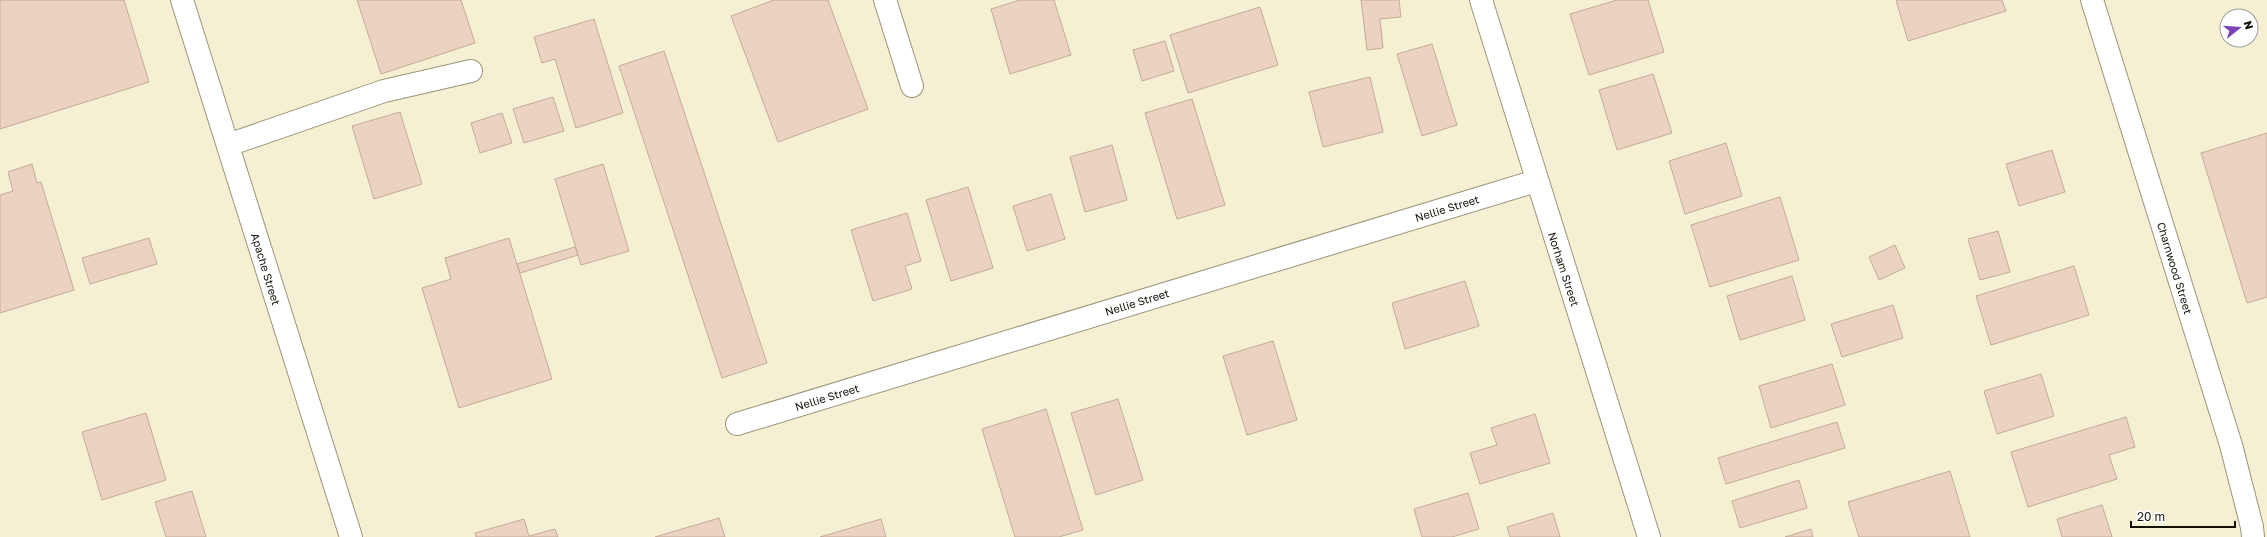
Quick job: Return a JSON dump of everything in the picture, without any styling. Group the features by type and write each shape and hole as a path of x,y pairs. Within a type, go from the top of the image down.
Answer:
{"street":[{"name":"Apache Street","path":"182,0 350,537"},
{"path":"885,0 912,86"},
{"name":"Norham Street","path":"1481,0 1536,181 1649,537"},
{"name":"Charnwood Street","path":"2092,0 2231,445 2252,527 2253,537"},
{"path":"228,145 384,92 471,71"},
{"name":"Nellie Street","path":"737,424 1536,181"}],"building":[{"path":"0,0 124,0 149,82 0,129"},
{"path":"357,0 461,0 475,43 381,74"},
{"path":"774,0 828,0 868,109 778,142 731,16"},
{"path":"1020,0 1054,0 1071,55 1010,74 991,9"},
{"path":"1361,0 1399,0 1401,17 1380,19 1383,48 1367,50"},
{"path":"1617,0 1648,0 1664,52 1589,75 1570,14"},
{"path":"1896,0 2002,0 2006,11 1908,41"},
{"path":"1260,7 1278,65 1188,93 1170,35"},
{"path":"594,19 623,113 576,128 555,59 542,63 534,37"},
{"path":"1165,41 1174,71 1142,81 1133,50"},
{"path":"1432,44 1457,125 1422,136 1397,54"},
{"path":"664,51 767,363 722,378 619,66"},
{"path":"1653,74 1672,133 1617,150 1599,90"},
{"path":"1370,77 1383,132 1323,147 1309,92"},
{"path":"553,97 564,131 524,143 513,109"},
{"path":"1192,99 1225,205 1177,219 1145,113"},
{"path":"400,112 422,184 374,199 352,126"},
{"path":"502,113 512,143 480,153 471,123"},
{"path":"2267,133 2267,297 2247,303 2201,153"},
{"path":"1726,143 1742,196 1685,214 1669,161"},
{"path":"1112,145 1127,200 1085,212 1070,157"},
{"path":"2052,150 2065,192 2019,206 2006,164"},
{"path":"32,164 37,183 41,182 74,290 0,313 0,195 13,191 8,172"},
{"path":"603,164 629,251 581,265 555,179"},
{"path":"968,187 993,268 951,281 926,200"},
{"path":"1051,194 1065,239 1027,251 1013,206"},
{"path":"1780,197 1799,260 1710,287 1691,225"},
{"path":"907,213 921,261 905,266 912,289 873,301 851,230"},
{"path":"1998,231 2010,272 1980,280 1968,239"},
{"path":"149,238 157,264 90,284 82,258"},
{"path":"509,238 552,379 459,408 422,288 451,279 445,258"},
{"path":"1895,245 1905,268 1879,280 1869,257"},
{"path":"575,247 578,255 520,273 517,264"},
{"path":"2074,266 2089,315 1991,345 1976,296"},
{"path":"1792,276 1805,320 1740,340 1727,296"},
{"path":"1465,281 1479,326 1405,349 1392,303"},
{"path":"1893,305 1903,338 1842,357 1831,324"},
{"path":"1273,341 1297,420 1247,435 1223,356"},
{"path":"1832,364 1845,405 1771,428 1759,386"},
{"path":"2041,374 2054,416 1997,434 1984,391"},
{"path":"1118,399 1143,480 1096,495 1071,413"},
{"path":"1046,409 1083,530 1059,537 1015,537 982,429"},
{"path":"146,413 166,480 102,500 82,432"},
{"path":"1535,414 1550,463 1480,484 1470,453 1497,445 1491,428"},
{"path":"2126,417 2135,447 2109,455 2117,479 2028,507 2011,452"},
{"path":"1837,422 1845,448 1726,484 1718,458"},
{"path":"1950,471 1970,537 1859,537 1848,502"},
{"path":"1799,480 1807,508 1740,528 1732,501"},
{"path":"192,491 206,537 166,537 155,502"},
{"path":"1468,493 1479,529 1452,537 1422,537 1414,509"},
{"path":"2102,505 2112,537 2062,537 2057,519"},
{"path":"1553,513 1560,537 1510,537 1507,527"},
{"path":"719,518 725,537 655,537"},
{"path":"524,519 529,536 555,529 558,537 476,537 475,533"},
{"path":"881,519 886,537 820,537"},
{"path":"1811,529 1813,537 1785,537"}]}
